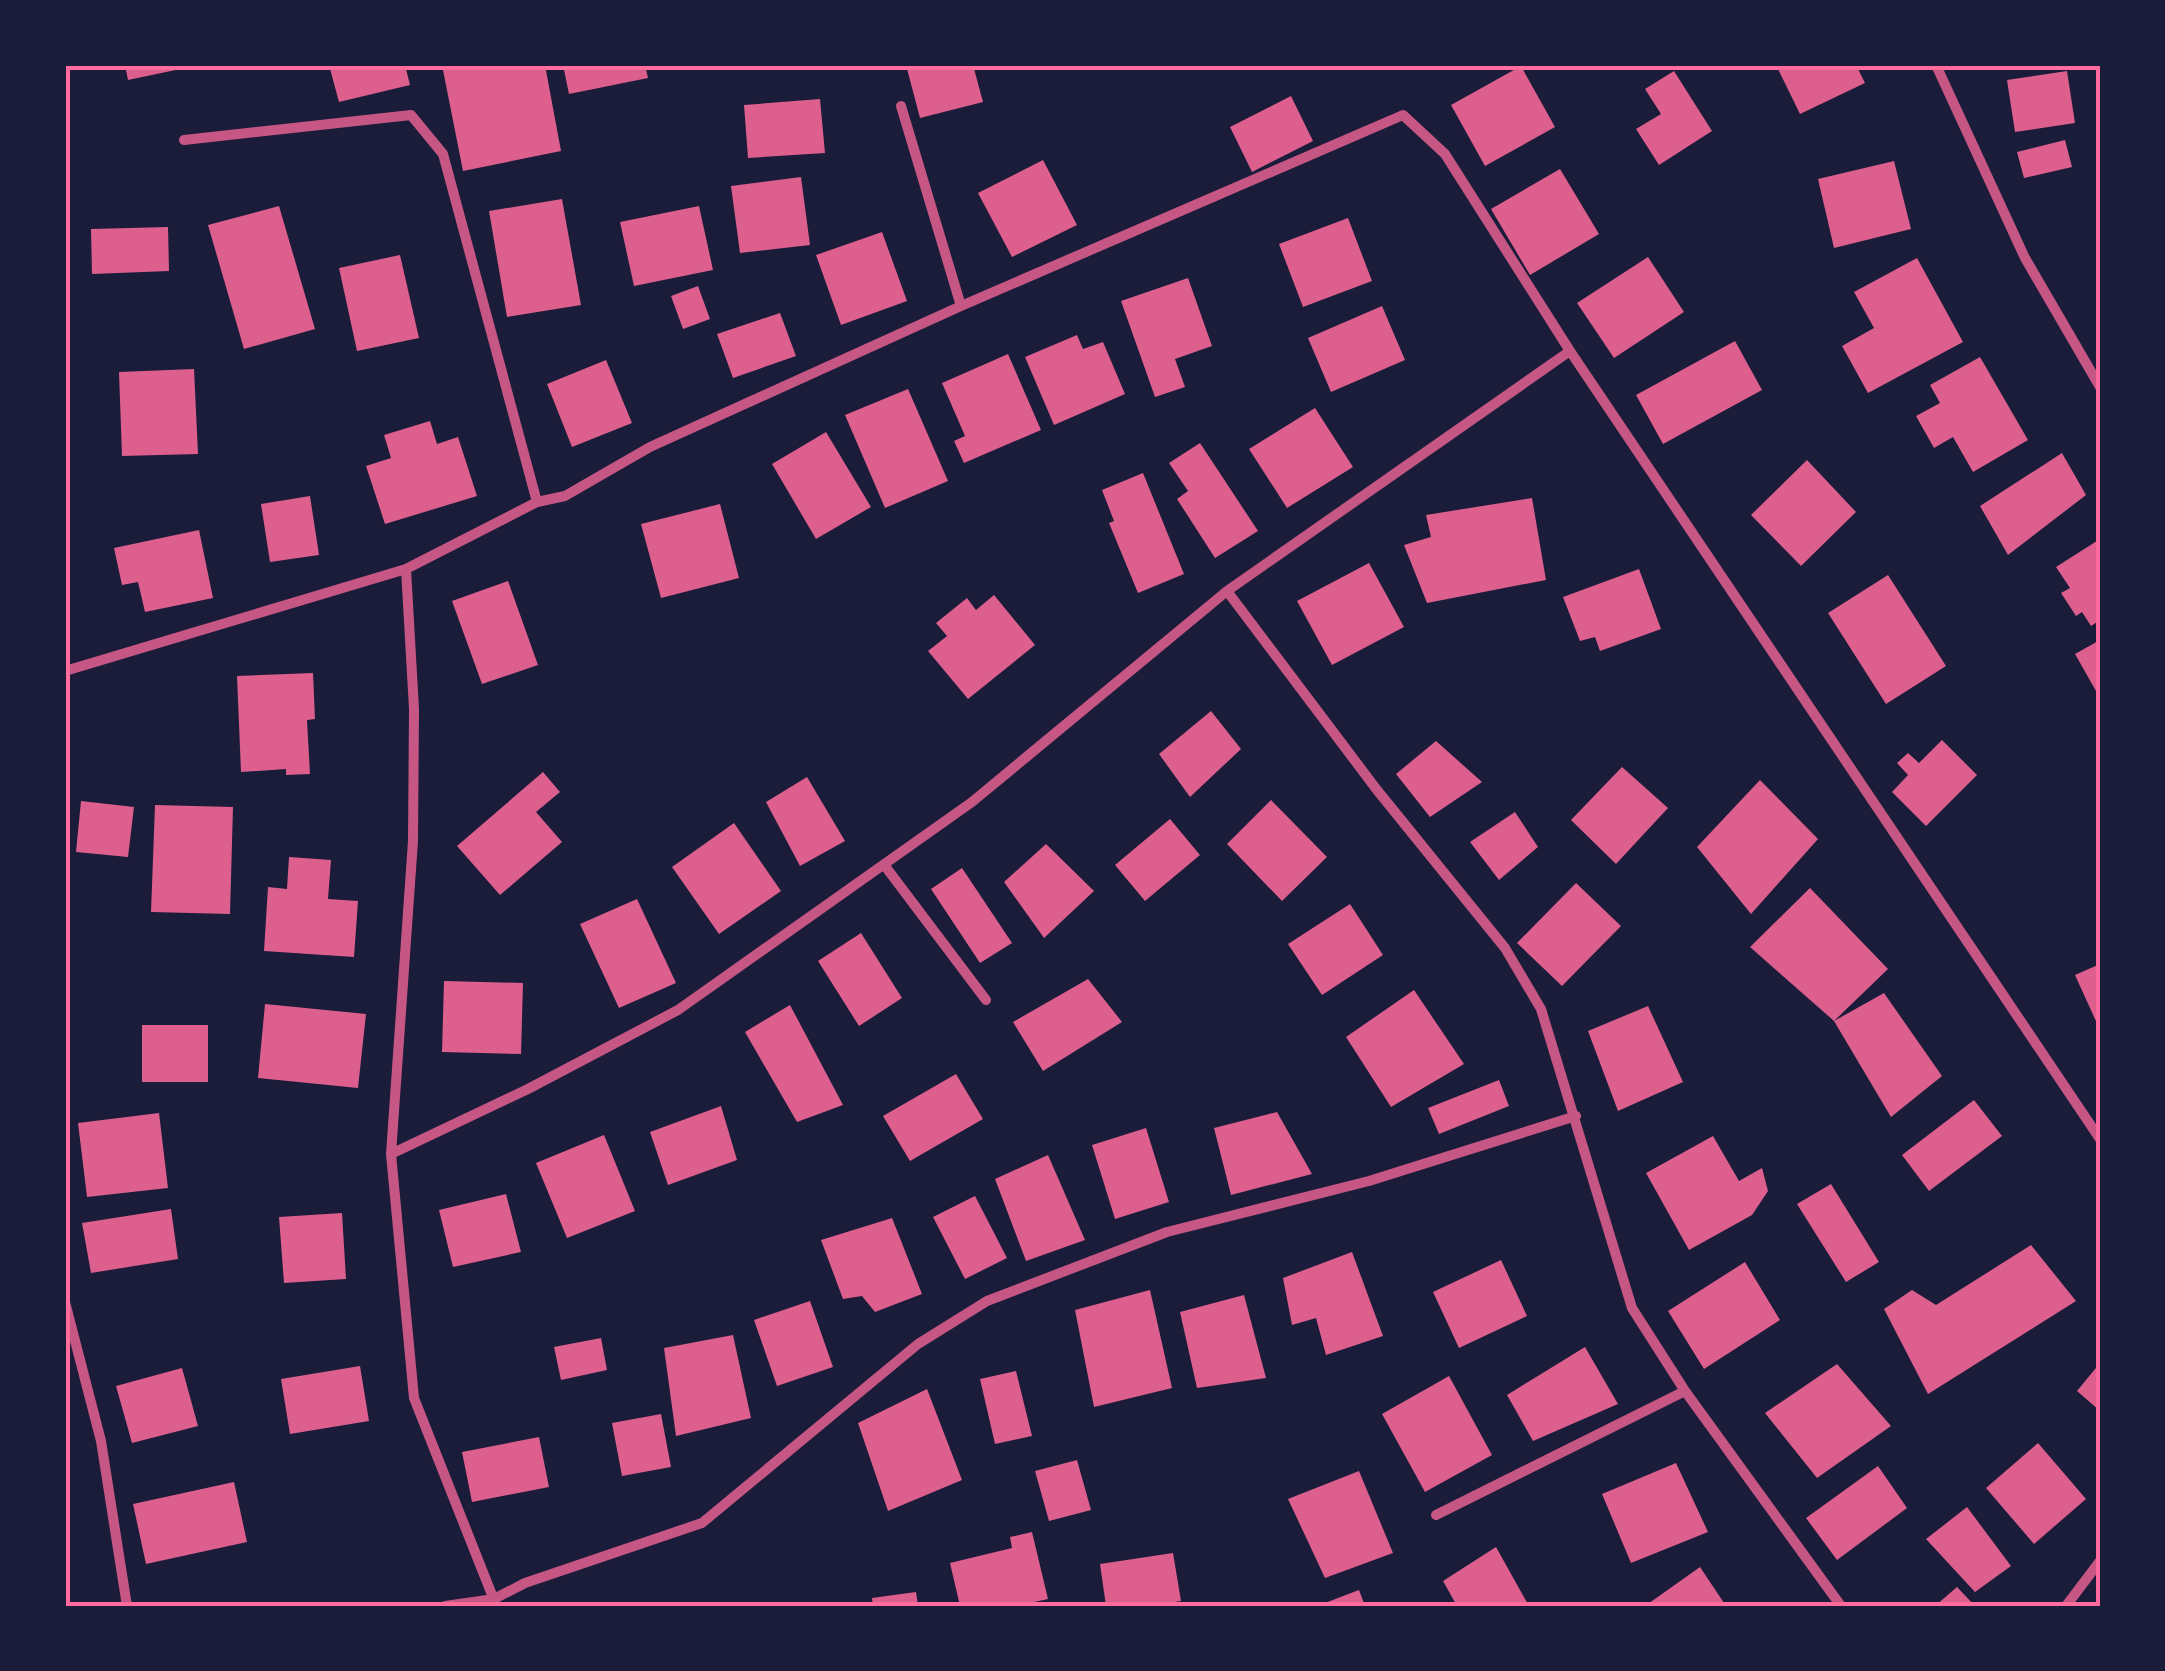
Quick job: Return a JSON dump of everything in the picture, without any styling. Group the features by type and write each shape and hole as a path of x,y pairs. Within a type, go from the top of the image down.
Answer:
{"street":[{"path":"1936,65 2024,258 2100,387"},
{"path":"901,106 961,306"},
{"path":"184,140 411,115 443,154 537,502"},
{"path":"65,670 406,569 537,502 565,496 650,447 961,306 1403,115 1446,154 1570,352 2100,1139"},
{"path":"391,1154 528,1090 678,1010 972,802 1228,591 1570,352"},
{"path":"406,569 414,709 413,840 391,1154 414,1398 495,1603"},
{"path":"1228,591 1376,790 1506,948 1541,1009 1632,1308 1685,1391 1841,1606"},
{"path":"886,866 986,1000"},
{"path":"445,1606 495,1603 525,1583 702,1523 918,1344 988,1301 1167,1232 1369,1181 1576,1116"},
{"path":"65,1302 101,1441 127,1606"},
{"path":"1436,1516 1685,1391"},
{"path":"2066,1606 2100,1561"}],"building":[{"path":"125,65 189,65 190,67 128,80"},
{"path":"329,65 405,65 410,85 339,102"},
{"path":"442,65 545,65 561,151 463,171"},
{"path":"563,65 645,65 648,78 569,94"},
{"path":"906,65 973,65 983,102 920,118"},
{"path":"1776,65 1856,65 1865,83 1800,114"},
{"path":"1521,66 1555,127 1485,166 1451,105"},
{"path":"1674,71 1712,131 1659,165 1636,129 1661,114 1645,89"},
{"path":"2067,71 2075,123 2015,132 2007,80"},
{"path":"1291,96 1313,141 1252,172 1230,127"},
{"path":"820,99 825,153 748,158 744,105"},
{"path":"2065,140 2072,167 2024,178 2017,152"},
{"path":"1043,160 1077,225 1012,257 978,193"},
{"path":"1894,161 1911,229 1834,248 1818,179"},
{"path":"1560,169 1599,234 1530,275 1491,209"},
{"path":"801,177 810,245 740,253 731,186"},
{"path":"562,199 581,305 507,317 489,211"},
{"path":"279,206 315,329 244,349 208,225"},
{"path":"699,206 713,270 634,286 620,222"},
{"path":"1348,218 1372,281 1303,307 1279,244"},
{"path":"168,227 169,271 92,274 91,229"},
{"path":"882,232 907,301 841,325 816,255"},
{"path":"400,255 419,338 357,351 339,268"},
{"path":"1648,257 1684,312 1614,358 1577,303"},
{"path":"1917,258 1963,342 1868,393 1842,346 1874,328 1854,292"},
{"path":"1188,278 1212,346 1175,359 1185,387 1155,397 1121,301"},
{"path":"698,286 710,319 683,329 671,296"},
{"path":"1382,306 1405,360 1331,392 1308,338"},
{"path":"780,313 796,356 733,378 717,334"},
{"path":"1077,335 1083,349 1103,342 1125,394 1054,425 1025,357"},
{"path":"1735,341 1762,390 1663,444 1636,395"},
{"path":"1008,354 1041,430 964,463 954,441 965,436 942,383"},
{"path":"1980,357 2028,440 1973,472 1953,437 1934,448 1916,416 1940,403 1930,385"},
{"path":"606,360 632,423 572,447 547,384"},
{"path":"194,369 198,454 122,456 119,372"},
{"path":"908,389 948,481 885,508 845,415"},
{"path":"1315,408 1353,467 1287,508 1249,449"},
{"path":"430,421 437,444 458,437 477,496 385,524 366,466 391,458 384,435"},
{"path":"826,432 871,507 816,539 772,464"},
{"path":"1200,443 1258,531 1215,558 1177,499 1188,491 1169,463"},
{"path":"2062,453 2086,495 2008,555 1980,506"},
{"path":"1807,460 1856,512 1801,566 1751,515"},
{"path":"1143,473 1184,574 1138,593 1109,523 1114,521 1102,490"},
{"path":"310,496 319,555 270,562 261,504"},
{"path":"1532,498 1546,580 1427,603 1404,545 1431,537 1426,515"},
{"path":"720,504 739,578 661,598 641,524"},
{"path":"199,530 213,598 145,612 138,582 122,585 114,548"},
{"path":"2100,539 2100,620 2091,626 2082,612 2076,616 2061,593 2070,588 2056,567"},
{"path":"1369,563 1404,627 1332,665 1297,601"},
{"path":"1639,569 1661,629 1600,651 1595,637 1580,641 1563,597"},
{"path":"1888,575 1946,666 1886,704 1828,613"},
{"path":"508,581 538,665 482,684 452,601"},
{"path":"994,595 1035,645 968,699 928,651 947,636 936,623 967,598 976,610"},
{"path":"2100,640 2100,698 2075,654"},
{"path":"313,673 315,719 307,720 310,774 286,775 286,769 241,772 237,676"},
{"path":"1211,711 1241,749 1190,797 1159,754"},
{"path":"1942,740 1977,775 1926,826 1892,792 1908,775 1897,763 1908,753 1919,763"},
{"path":"1436,741 1482,782 1430,817 1396,774"},
{"path":"1622,767 1668,808 1616,864 1571,820"},
{"path":"543,772 560,792 536,812 562,842 500,895 457,846"},
{"path":"807,777 845,841 800,866 766,802"},
{"path":"1760,780 1818,839 1751,914 1697,847"},
{"path":"1271,800 1327,857 1282,901 1227,844"},
{"path":"81,801 134,807 128,857 76,852"},
{"path":"155,805 233,807 230,914 151,912"},
{"path":"1515,812 1538,847 1499,880 1470,842"},
{"path":"1170,819 1200,855 1145,901 1115,865"},
{"path":"734,823 781,891 719,934 672,867"},
{"path":"1046,844 1094,891 1044,938 1004,882"},
{"path":"289,857 331,860 328,899 358,901 354,957 264,951 268,887 287,889"},
{"path":"962,868 1012,943 980,963 931,889"},
{"path":"1576,883 1621,926 1562,986 1517,943"},
{"path":"1810,888 1888,969 1834,1021 1750,947"},
{"path":"637,899 676,983 619,1008 580,924"},
{"path":"1350,904 1383,955 1322,995 1288,944"},
{"path":"861,933 902,998 859,1026 818,961"},
{"path":"2100,964 2100,1030 2075,975"},
{"path":"1088,979 1122,1022 1043,1071 1013,1022"},
{"path":"444,981 523,983 521,1054 442,1052"},
{"path":"1414,990 1464,1064 1391,1107 1346,1037"},
{"path":"1884,993 1942,1076 1891,1117 1834,1021"},
{"path":"265,1004 366,1014 358,1088 258,1078"},
{"path":"790,1005 843,1105 797,1122 745,1032"},
{"path":"1648,1006 1683,1082 1618,1111 1588,1031"},
{"path":"142,1025 208,1025 208,1082 142,1082"},
{"path":"956,1074 983,1119 910,1161 883,1116"},
{"path":"1499,1080 1509,1106 1439,1134 1428,1108"},
{"path":"1974,1100 2002,1136 1929,1191 1902,1155"},
{"path":"721,1106 737,1160 668,1185 650,1132"},
{"path":"1277,1112 1312,1174 1231,1195 1214,1128"},
{"path":"159,1113 168,1188 87,1197 78,1123"},
{"path":"1146,1128 1169,1202 1115,1219 1092,1145"},
{"path":"604,1135 635,1211 567,1238 536,1163"},
{"path":"1713,1136 1739,1181 1762,1168 1768,1191 1752,1215 1689,1250 1646,1173"},
{"path":"1048,1155 1085,1240 1026,1261 995,1179"},
{"path":"1831,1184 1879,1262 1846,1282 1797,1204"},
{"path":"506,1194 521,1252 453,1267 439,1210"},
{"path":"975,1196 1007,1258 965,1279 933,1217"},
{"path":"171,1209 178,1259 91,1273 82,1223"},
{"path":"342,1213 346,1279 284,1283 279,1217"},
{"path":"892,1218 922,1294 875,1312 862,1296 843,1299 821,1240"},
{"path":"2031,1245 2076,1301 1928,1394 1884,1309 1912,1290 1936,1305"},
{"path":"1352,1252 1383,1336 1326,1355 1316,1318 1292,1325 1283,1278"},
{"path":"1501,1260 1527,1316 1459,1348 1433,1292"},
{"path":"1745,1262 1780,1320 1704,1369 1668,1311"},
{"path":"1150,1290 1172,1388 1094,1407 1075,1310"},
{"path":"1244,1295 1266,1378 1197,1388 1180,1312"},
{"path":"810,1301 833,1367 777,1386 754,1320"},
{"path":"733,1335 751,1418 676,1436 664,1348"},
{"path":"601,1338 607,1370 561,1380 554,1347"},
{"path":"1585,1347 1618,1404 1533,1441 1507,1395"},
{"path":"2100,1363 2100,1411 2077,1391"},
{"path":"1837,1364 1891,1426 1817,1478 1765,1413"},
{"path":"360,1366 369,1421 290,1434 281,1379"},
{"path":"182,1368 198,1426 132,1443 116,1386"},
{"path":"1016,1371 1032,1436 995,1444 980,1379"},
{"path":"1449,1376 1492,1455 1425,1492 1382,1414"},
{"path":"927,1389 962,1480 888,1511 858,1423"},
{"path":"661,1414 671,1467 622,1476 612,1423"},
{"path":"539,1437 549,1487 472,1502 462,1452"},
{"path":"2038,1443 2086,1499 2034,1544 1986,1488"},
{"path":"1077,1460 1091,1510 1049,1521 1035,1471"},
{"path":"1676,1463 1708,1532 1631,1563 1602,1494"},
{"path":"1878,1466 1907,1508 1837,1560 1806,1518"},
{"path":"1359,1471 1393,1553 1325,1578 1288,1499"},
{"path":"234,1482 247,1542 146,1564 133,1504"},
{"path":"1967,1507 2011,1566 1975,1592 1926,1539"},
{"path":"1032,1532 1048,1599 1016,1606 960,1606 950,1563 1012,1548 1010,1537"},
{"path":"1496,1547 1529,1606 1457,1606 1443,1581"},
{"path":"1173,1553 1181,1601 1106,1606 1100,1564"},
{"path":"1700,1567 1726,1606 1645,1606"},
{"path":"1957,1587 1975,1606 1935,1606"},
{"path":"1359,1590 1365,1606 1317,1606"},
{"path":"916,1592 918,1606 873,1606 872,1598"}]}
